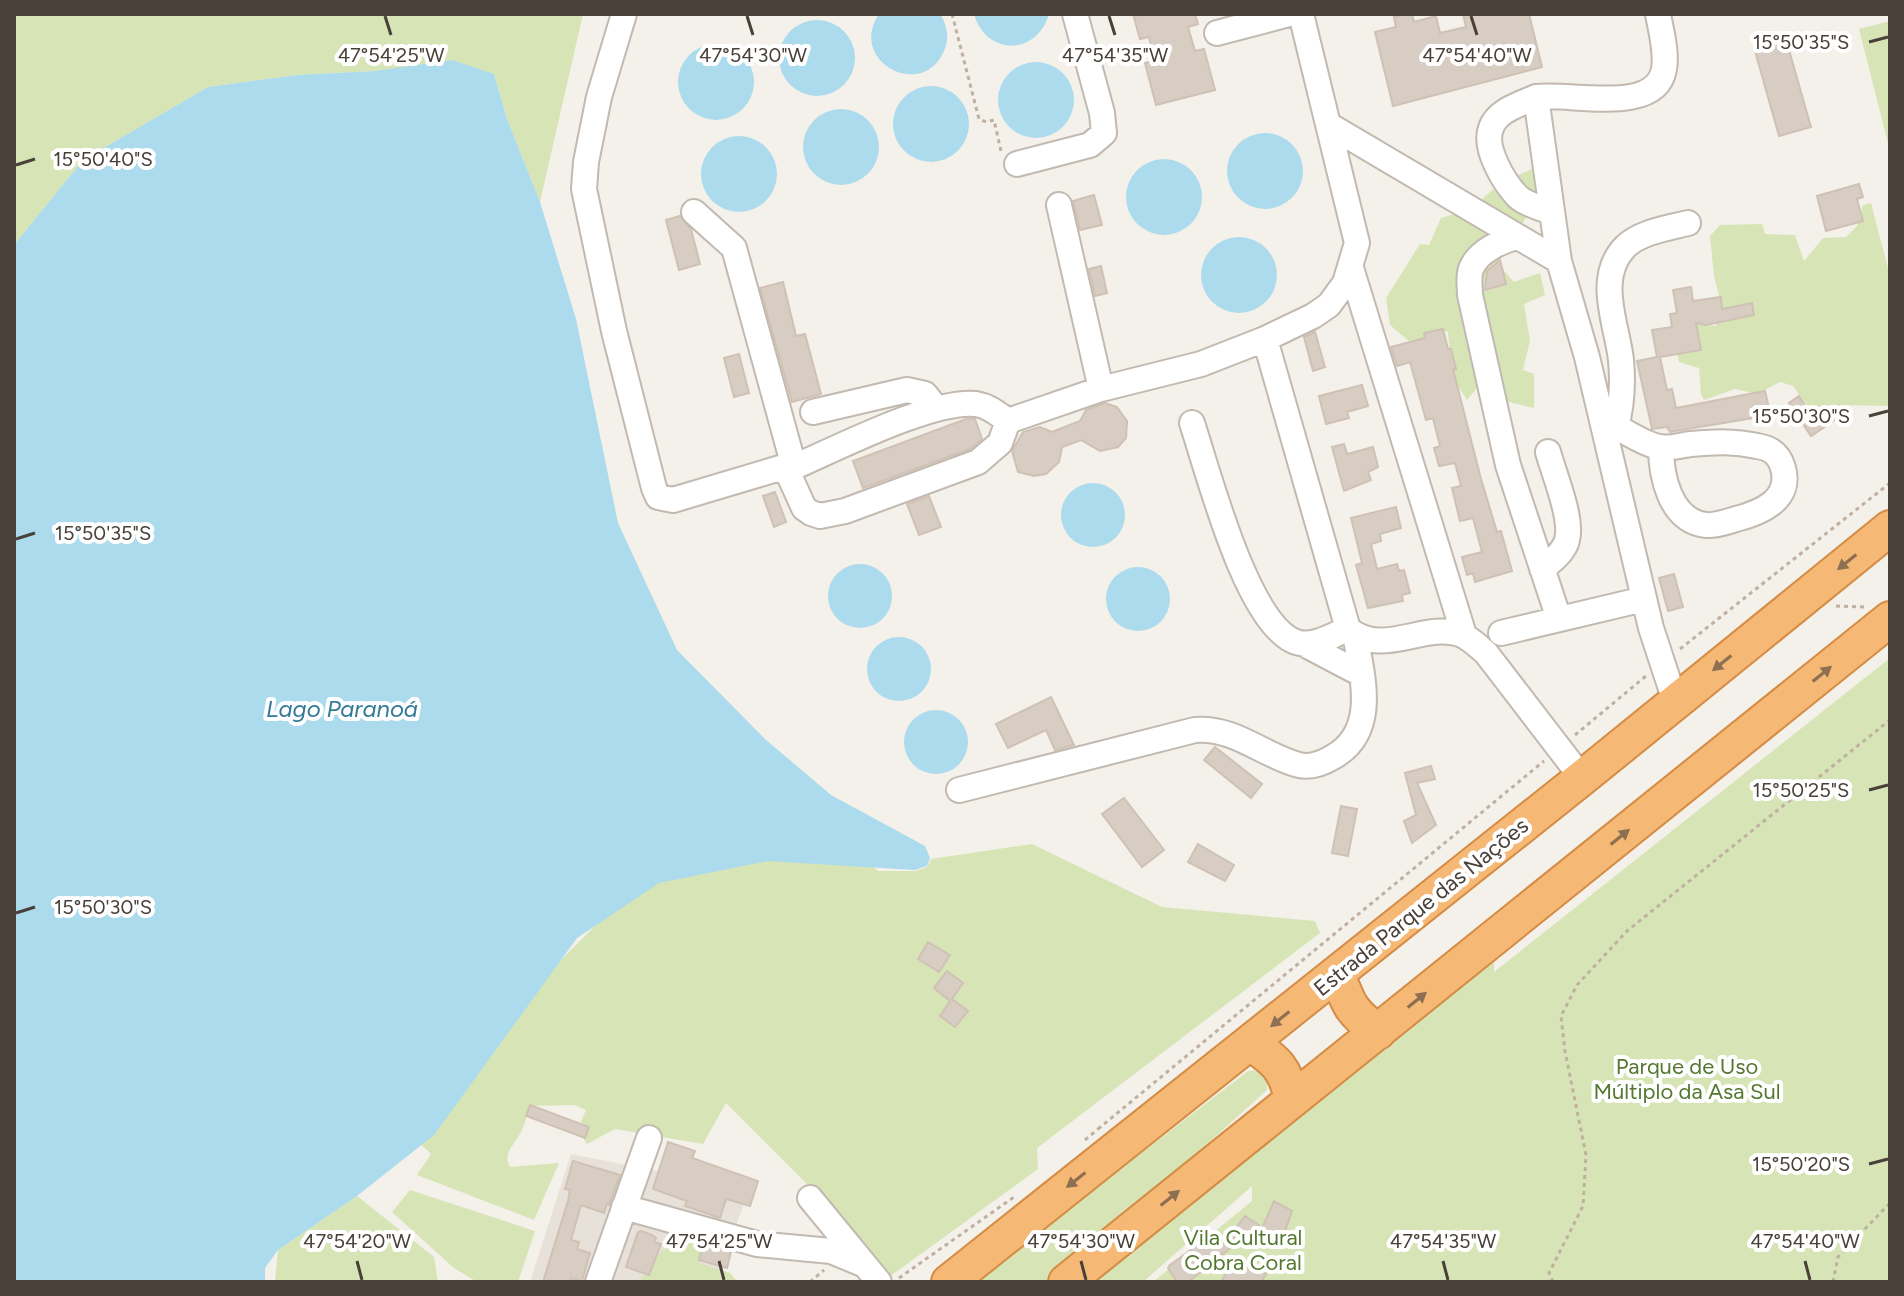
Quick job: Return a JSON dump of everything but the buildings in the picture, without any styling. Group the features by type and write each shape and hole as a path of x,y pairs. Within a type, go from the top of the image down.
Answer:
{"highway":[{"name":"Estrada Parque das Nações","path":"949,1282 1582,778 1890,528"},
{"path":"1066,1282 1887,621"},
{"path":"1337,974 1355,1015 1378,1032"},
{"path":"1250,1043 1281,1067 1292,1100"}],"lane":[{"path":"624,14 599,97 584,189 614,331 658,497 673,500 775,469 790,469 936,408 974,404 993,410 1008,421"},
{"path":"1017,164 1090,145 1104,133 1102,113 1075,14"},
{"path":"1217,33 1289,14"},
{"path":"1008,421 1101,389 1201,364 1265,339 1329,305 1345,283 1357,243 1301,14"},
{"path":"1551,212 1517,197 1498,167 1489,137 1490,129 1504,113 1536,97 1557,95 1624,99 1640,96 1652,89 1663,74 1665,65 1658,14"},
{"path":"1536,97 1559,261 1610,429 1644,599 1675,701"},
{"path":"1329,125 1559,261"},
{"path":"1059,205 1101,389"},
{"path":"694,212 734,248 790,469 804,508 811,513 820,516 845,511 978,462 1000,443 1008,421"},
{"path":"1610,429 1622,377 1609,299 1613,272 1627,245 1688,223"},
{"path":"1518,237 1506,239 1484,253 1470,271 1469,283 1480,349 1508,465 1559,619"},
{"path":"1351,268 1464,635"},
{"path":"959,790 1195,730 1214,730 1238,737 1302,766 1321,764 1340,753 1359,731 1365,699 1352,631 1265,339"},
{"path":"813,412 907,390 925,394 936,408"},
{"path":"1192,423 1232,548 1275,628 1286,637 1361,674"},
{"path":"1610,429 1661,447 1736,441 1767,448 1775,453 1783,467 1780,494 1766,509 1756,514 1717,524 1706,525 1694,521 1669,495 1661,469 1661,447"},
{"path":"1542,569 1559,555 1567,542 1568,527 1548,452"},
{"path":"1501,633 1644,599"},
{"path":"1304,644 1352,631 1383,641 1445,632 1464,635 1486,653 1582,778"},
{"path":"598,1282 649,1138"},
{"path":"810,1198 872,1273"},
{"path":"624,1207 757,1244 831,1251 872,1273"}],"path":[{"path":"952,14 979,119 986,122 994,120 1003,160 1008,167 1017,164"},
{"path":"1564,744 1890,483"},
{"path":"1836,606 1864,607 1887,621"},
{"path":"1553,1282 1549,1273 1583,1206 1586,1155 1561,1016 1577,985 1627,931 1890,720"},
{"path":"1075,1148 1552,754"},
{"path":"893,1282 1017,1195"},
{"path":"1833,1282 1838,1257 1890,1203"}],"shaded area":[{"path":"571,1154 749,1189 716,1282 530,1282"}],"green space":[{"path":"14,14 583,14 540,202 507,119 494,74 375,71 297,75 208,87 83,160 14,245"},
{"path":"1890,21 1890,151 1859,29"},
{"path":"1532,169 1539,197 1497,263 1514,282 1540,273 1545,295 1524,304 1530,341 1523,370 1534,374 1534,408 1500,400 1483,381 1467,400 1452,377 1448,332 1438,329 1417,348 1390,325 1386,298 1420,244 1429,245 1441,218 1471,209 1499,184"},
{"path":"1871,203 1890,276 1890,406 1831,405 1822,428 1803,415 1810,410 1793,386 1780,382 1757,394 1735,389 1704,400 1699,368 1679,362 1673,338 1688,323 1716,326 1719,295 1710,236 1720,225 1762,224 1765,234 1795,235 1804,261 1823,238 1846,237 1857,226 1863,205"},
{"path":"619,617 878,871 916,871 927,867 931,859 1032,844 1162,907 1315,921 1320,933 1037,1148 1038,1169 885,1280 864,1256 871,1249 867,1250 812,1189 726,1103 703,1144 615,1129 587,1144 578,1128 586,1110 575,1105 530,1106 522,1129 508,1153 510,1167 559,1163 534,1220 417,1175 431,1154 407,1131 594,927"},
{"name":"Parque de Uso Múltiplo da Asa Sul","path":"1890,658 1890,1282 1153,1282 1252,1201 1252,1186 1143,1282 1081,1282 1494,958 1494,972"},
{"path":"1258,1070 1267,1080 1267,1090 1111,1231 1048,1282 974,1282 1248,1071"},
{"path":"410,1190 535,1231 518,1282 477,1282 454,1268 392,1212"},
{"path":"357,1196 434,1257 438,1282 275,1282 278,1250"},
{"path":"716,1228 699,1263 730,1273 738,1282 640,1282 651,1261 684,1234"}],"water":[{"path":"879,14 940,14 946,27 947,41 934,66 920,73 906,74 880,60 873,47 872,31"},
{"path":"974,14 1049,14 1034,38 1012,46 989,38"},
{"path":"817,20 831,23 844,31 852,44 855,58 852,72 844,85 831,93 817,96 803,93 790,85 782,72 779,58 782,44 790,31 803,23"},
{"path":"716,44 730,47 743,55 751,68 754,82 751,96 743,109 730,117 716,120 702,117 689,109 681,96 678,82 681,68 689,55 702,47"},
{"name":"Lago Paranoá","path":"452,60 494,74 507,119 540,202 576,319 618,523 677,650 766,740 831,795 925,846 930,858 927,866 915,870 768,861 659,883 577,938 434,1135 357,1196 278,1250 265,1268 265,1282 14,1282 14,245 83,160 208,87 297,75 375,71"},
{"path":"1036,62 1050,65 1063,73 1071,86 1074,100 1071,114 1063,127 1050,135 1036,138 1022,135 1009,127 1001,114 998,100 1001,86 1009,73 1022,65"},
{"path":"931,86 945,89 958,97 966,110 969,124 966,138 958,151 945,159 931,162 917,159 904,151 896,138 893,124 896,110 904,97 917,89"},
{"path":"841,109 855,112 868,120 876,133 879,147 876,161 868,174 855,182 841,185 827,182 814,174 806,161 803,147 806,133 814,120 827,112"},
{"path":"1265,133 1279,136 1292,144 1300,157 1303,171 1300,185 1292,198 1279,206 1265,209 1251,206 1238,198 1230,185 1227,171 1230,157 1238,144 1251,136"},
{"path":"739,136 753,139 766,147 774,160 777,174 774,188 766,201 753,209 739,212 725,209 712,201 704,188 701,174 704,160 712,147 725,139"},
{"path":"1164,159 1178,162 1191,170 1199,183 1202,197 1199,211 1191,224 1178,232 1164,235 1150,232 1137,224 1129,211 1126,197 1129,183 1137,170 1150,162"},
{"path":"1239,237 1253,240 1266,248 1274,261 1277,275 1274,289 1266,302 1253,310 1239,313 1225,310 1212,302 1204,289 1201,275 1204,261 1212,248 1225,240"},
{"path":"1093,483 1105,485 1116,492 1123,503 1123,527 1116,538 1105,545 1093,547 1081,545 1070,538 1063,527 1061,515 1063,503 1070,492 1081,485"},
{"path":"860,564 872,566 883,573 890,584 890,608 883,619 872,626 860,628 848,626 837,619 830,608 828,596 830,584 837,573 848,566"},
{"path":"1138,567 1150,569 1161,576 1168,587 1168,611 1161,622 1150,629 1138,631 1126,629 1115,622 1108,611 1106,599 1108,587 1115,576 1126,569"},
{"path":"899,637 911,639 922,646 929,657 929,681 922,692 911,699 899,701 887,699 876,692 869,681 867,669 869,657 876,646 887,639"},
{"path":"936,710 948,712 959,719 966,730 966,754 959,765 948,772 936,774 924,772 913,765 906,754 904,742 906,730 913,719 924,712"}],"park label":[{"name":"Vila Cultural Cobra Coral","path":"1243,1250"}]}
